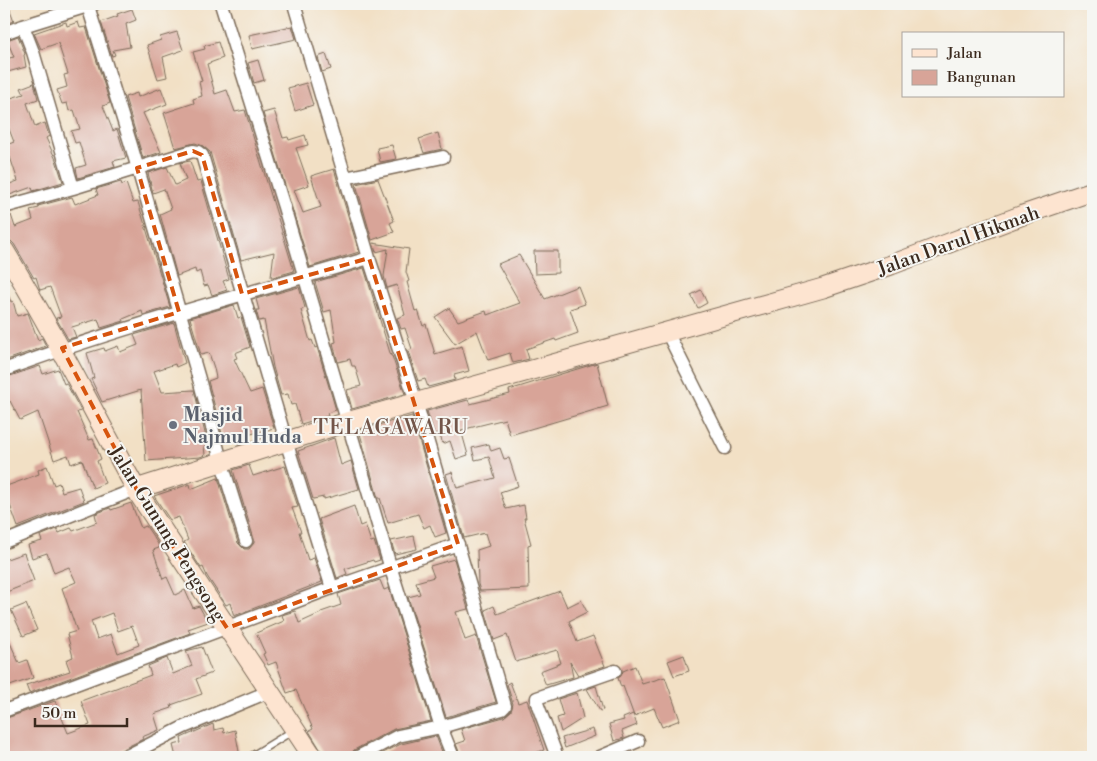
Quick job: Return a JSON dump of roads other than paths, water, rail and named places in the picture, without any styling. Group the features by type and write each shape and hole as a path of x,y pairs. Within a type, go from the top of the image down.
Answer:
{"street":[{"path":"222,4 391,569 441,727 453,757"},
{"path":"294,4 369,258 416,402 505,707 441,727 398,736 358,757"},
{"path":"4,33 91,5 246,541"},
{"path":"23,26 33,52 73,188"},
{"path":"4,207 193,152 198,152 202,155 286,441 332,588"},
{"path":"345,178 444,157"},
{"name":"Jalan Darul Hikmah","path":"136,489 347,422 823,288 908,260 1023,215 1093,191"},
{"name":"Jalan Gunung Pengsong","path":"4,250 62,348 136,489 313,757"},
{"path":"4,370 62,348 179,312 369,258"},
{"path":"667,332 725,448"},
{"path":"5,537 136,489"},
{"path":"4,711 332,588 391,569 458,544"},
{"path":"557,757 537,703 537,698 615,671"},
{"path":"125,757 184,726 270,691"},
{"path":"600,757 638,741"}],"lane":[{"path":"250,757 295,730"}],"place":[{"name":"Masjid Najmul Huda","path":"173,425"}],"district":[{"name":"TELAGAWARU","path":"391,427"}]}
